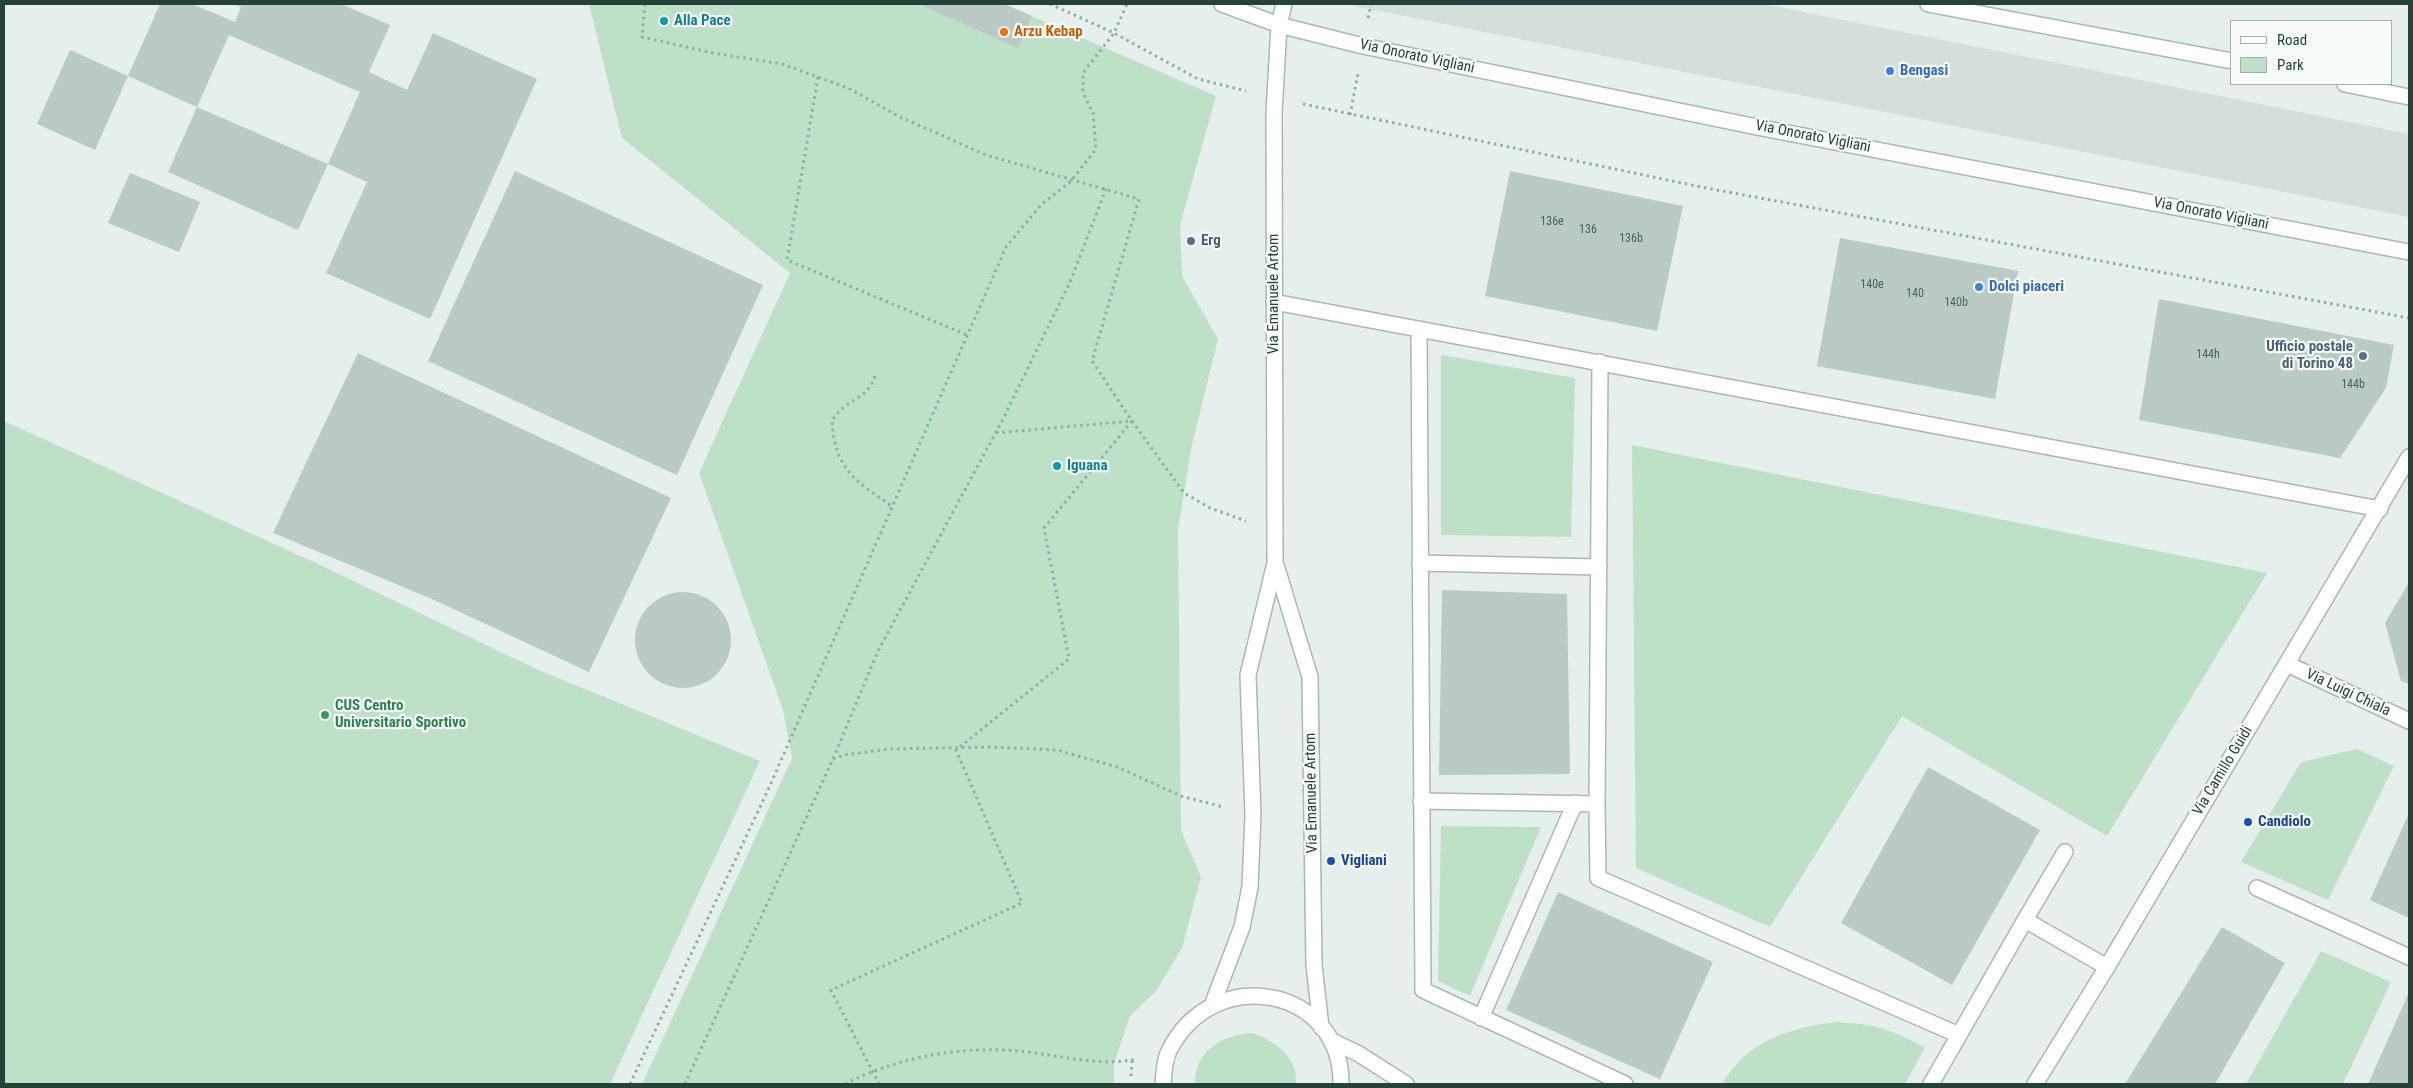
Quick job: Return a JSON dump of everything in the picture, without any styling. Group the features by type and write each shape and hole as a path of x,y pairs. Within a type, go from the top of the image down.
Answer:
{"street":[{"name":"Via Onorato Vigliani","path":"1222,4 1279,24 1363,46 1752,126 2409,252"},
{"name":"Via Emanuele Artom","path":"1213,1003 1242,927 1250,887 1253,815 1248,675 1275,564 1274,113 1279,24 1284,4"},
{"path":"1928,4 2230,62"},
{"path":"2349,85 2409,97"},
{"path":"1274,302 2380,509"},
{"path":"1419,329 1423,990 1625,1084"},
{"path":"1600,362 1598,878 1959,1035"},
{"name":"Via Camillo Guidi","path":"2035,1084 2107,967 2409,458"},
{"path":"1420,563 1599,567"},
{"name":"Via Emanuele Artom","path":"1275,564 1310,677 1314,965 1321,1027"},
{"name":"Via Luigi Chiala","path":"2287,664 2409,721"},
{"path":"1422,801 1597,804"},
{"path":"1481,1018 1575,803"},
{"path":"1931,1084 2065,852"},
{"path":"2257,888 2409,957"},
{"path":"2026,920 2107,967"},
{"path":"1163,1084 1168,1052 1185,1024 1213,1003 1249,994 1269,996 1286,1001 1307,1014 1321,1027 1332,1042 1341,1070 1341,1084"},
{"path":"1332,1042 1359,1054 1406,1084"}],"path":[{"path":"645,4 642,37 713,54 782,64 848,88 900,117 986,155 1139,199 1092,361 1184,493 1210,508 1275,532"},
{"path":"1050,4 1114,33 1198,79"},
{"path":"630,1084 768,790 1006,246 1041,205 1071,181 1096,149 1093,113 1083,92 1083,73 1114,33 1127,4"},
{"path":"1370,9 1371,4"},
{"path":"818,77 787,260 967,335"},
{"path":"1341,112 1706,188 2409,318"},
{"path":"685,1084 833,759 878,651 996,433 1070,282 1106,189"},
{"path":"875,376 870,390 844,407 832,420 833,436 835,450 842,465 856,479 892,506"},
{"path":"996,433 1132,421"},
{"path":"956,750 1069,659 1044,528 1132,421"},
{"path":"833,759 844,755 888,749 956,750 990,747 1057,750 1117,767 1188,798 1253,815"},
{"path":"880,1084 831,990 1022,903 956,750"},
{"path":"845,1084 873,1070 941,1052 1018,1051 1114,1063 1168,1052"},
{"path":"1131,1084 1132,1060"}],"shaded area":[{"name":"Bengasi","path":"1356,4 1764,4 2409,134 2409,217 1355,6"}],"green space":[{"path":"589,4 1004,4 1216,96 1180,225 1182,276 1218,339 1191,449 1178,531 1181,830 1201,877 1182,948 1156,991 1130,1016 1114,1063 1114,1084 642,1084 792,758 783,710 699,473 790,273 622,138"},
{"path":"1441,355 1575,378 1571,537 1441,535"},
{"name":"CUS Centro Universitario Sportivo","path":"4,421 316,563 534,668 760,761 610,1084 4,1084"},
{"path":"1632,445 2267,573 2107,836 1902,716 1770,927 1636,868"},
{"path":"2357,749 2394,766 2328,900 2241,862 2301,762"},
{"path":"1441,826 1541,827 1470,996 1438,981"},
{"path":"2321,951 2391,982 2343,1084 2246,1084"},
{"path":"1836,1022 1873,1026 1903,1036 1925,1048 1905,1084 1722,1084 1732,1069 1744,1057 1771,1039 1802,1028"},
{"path":"1252,1033 1269,1040 1283,1051 1293,1065 1296,1074 1296,1084 1195,1084 1199,1062 1212,1047 1230,1037"}],"building":[{"path":"160,4 192,4 235,22 241,7 233,4 341,4 390,25 369,72 407,90 433,33 537,79 430,319 326,273 367,182 328,164 360,92 229,35 197,107 128,76"},
{"name":"Arzu Kebap","path":"924,4 1004,4 1032,16 1018,48 923,6"},
{"path":"70,50 128,76 95,150 37,124"},
{"path":"197,107 328,164 298,230 168,172"},
{"path":"515,171 763,285 677,475 428,361"},
{"path":"1510,171 1683,206 1657,331 1485,296"},
{"path":"130,173 200,202 179,252 108,223"},
{"path":"1840,238 2018,271 1995,399 1817,366"},
{"path":"2159,299 2394,345 2386,388 2340,458 2139,420"},
{"path":"358,353 671,498 589,672 432,599 273,533"},
{"path":"2409,582 2409,684 2401,681 2385,623"},
{"path":"1442,590 1567,594 1570,774 1439,775"},
{"path":"683,592 701,595 717,606 728,622 731,640 728,658 717,674 701,685 683,688 665,685 649,674 638,658 635,640 638,622 649,606 665,595"},
{"path":"1928,767 2040,830 1952,985 1841,923"},
{"path":"2409,813 2409,918 2370,900"},
{"path":"1558,892 1713,962 1660,1079 1506,1010"},
{"path":"2222,927 2285,963 2215,1084 2125,1084"},
{"path":"2409,992 2409,1084 2368,1084"}],"place":[{"name":"Alla Pace","path":"664,21"},
{"name":"Arzu Kebap","path":"1004,32"},
{"name":"Bengasi","path":"1890,71"},
{"name":"Erg","path":"1191,241"},
{"name":"Dolci piaceri","path":"1979,287"},
{"name":"Ufficio postale di Torino 48","path":"2363,356"},
{"name":"Iguana","path":"1057,466"},
{"name":"CUS Centro Universitario Sportivo","path":"325,715"},
{"name":"Candiolo","path":"2248,822"},
{"name":"Vigliani","path":"1331,861"}]}
